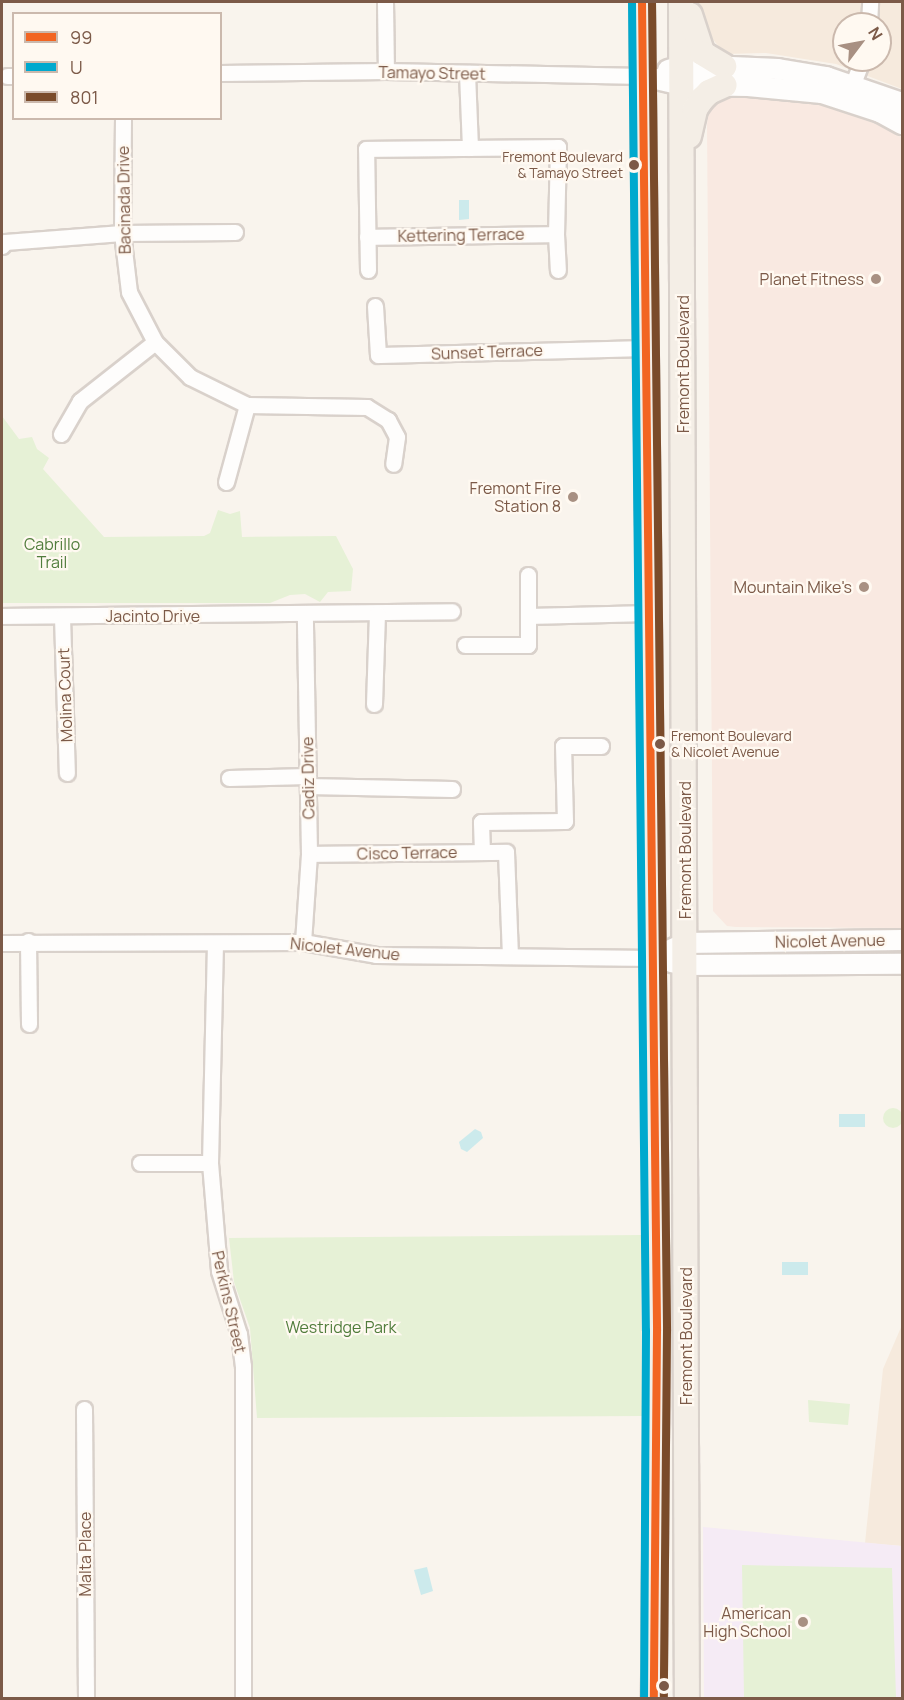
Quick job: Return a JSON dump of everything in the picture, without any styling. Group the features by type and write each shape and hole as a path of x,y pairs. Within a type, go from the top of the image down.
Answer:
{"main road":[{"name":"Fremont Boulevard","path":"642,2 657,1320 654,1698"},
{"name":"Fremont Boulevard","path":"681,2 687,1698"},
{"path":"682,164 696,109 725,76 702,53 686,2"}],"street":[{"path":"385,2 386,71"},
{"name":"Tamayo Street","path":"222,73 386,71 643,76 801,73 850,92 903,103"},
{"path":"850,92 858,72"},
{"path":"467,73 470,148"},
{"name":"Tamayo Street","path":"850,92 903,124"},
{"name":"Bacinada Drive","path":"123,120 122,233 129,291 155,342 190,377 247,405 367,407 388,420 397,437 393,464"},
{"path":"368,270 366,149 558,147 556,234 558,270"},
{"path":"2,246 5,242 122,233 235,232"},
{"name":"Kettering Terrace","path":"367,237 556,234"},
{"name":"Sunset Terrace","path":"375,306 378,355 647,348"},
{"path":"61,434 80,401 155,342"},
{"path":"226,482 247,405"},
{"path":"465,645 528,645 528,575"},
{"name":"Jacinto Drive","path":"2,616 305,615 452,611"},
{"path":"528,616 649,613"},
{"path":"374,704 377,614"},
{"name":"Cadiz Drive","path":"303,942 309,854 305,615"},
{"name":"Molina Court","path":"62,617 67,773"},
{"path":"482,852 481,822 565,820 563,746 601,746"},
{"path":"229,778 452,789"},
{"name":"Cisco Terrace","path":"309,854 506,852 510,955"},
{"name":"Nicolet Avenue","path":"2,943 28,941 303,942 376,955 653,958 903,940"},
{"path":"28,941 30,1024"},
{"name":"Perkins Street","path":"215,943 210,1163 219,1271 239,1334 243,1366 243,1698"},
{"name":"Nicolet Avenue","path":"685,954 903,964"},
{"path":"140,1163 210,1163"},
{"name":"Malta Place","path":"84,1408 86,1698"}],"shaded area":[{"path":"699,2 902,2 902,89 857,72 892,72 892,12 832,12 832,63 766,53 725,54 699,23"},
{"path":"733,95 815,102 882,126 902,138 902,928 736,927 727,926 713,911 707,125 708,116 717,102"},
{"path":"902,1325 902,1546 865,1543 883,1369"},
{"name":"American High School","path":"703,1527 902,1546 902,1698 704,1698"}],"green space":[{"name":"Cabrillo Trail","path":"2,416 19,439 32,437 37,449 49,458 43,469 104,537 204,536 210,533 218,510 230,514 240,511 242,537 336,536 353,569 351,591 328,592 320,602 305,594 290,595 270,603 2,603"},
{"path":"893,1108 900,1111 903,1118 900,1125 893,1128 886,1125 883,1118 886,1111"},
{"name":"Westridge Park","path":"641,1235 642,1416 257,1418 250,1328 234,1282 229,1238"},
{"path":"808,1400 850,1404 848,1425 809,1422"},
{"name":"American High School","path":"742,1565 892,1568 896,1698 744,1698"}],"water":[{"path":"459,200 469,200 469,219 459,220"},
{"path":"839,1114 865,1114 865,1127 839,1127"},
{"path":"475,1129 481,1132 483,1138 467,1152 461,1149 459,1142"},
{"path":"782,1262 808,1262 808,1275 782,1275"},
{"path":"427,1567 433,1591 421,1595 414,1570"}],"transit line":[{"name":"U","path":"632,2 646,1331 644,1698"},
{"name":"99","path":"642,2 657,1331 654,1698"},
{"name":"801","path":"652,2 667,1331 664,1698"}],"place":[{"name":"Fremont Boulevard & Tamayo Street","path":"634,165"},
{"name":"Planet Fitness","path":"876,279"},
{"name":"Fremont Fire Station 8","path":"573,497"},
{"name":"Mountain Mike's","path":"864,587"},
{"name":"Fremont Boulevard & Nicolet Avenue","path":"660,744"},
{"name":"American High School","path":"803,1622"}]}
